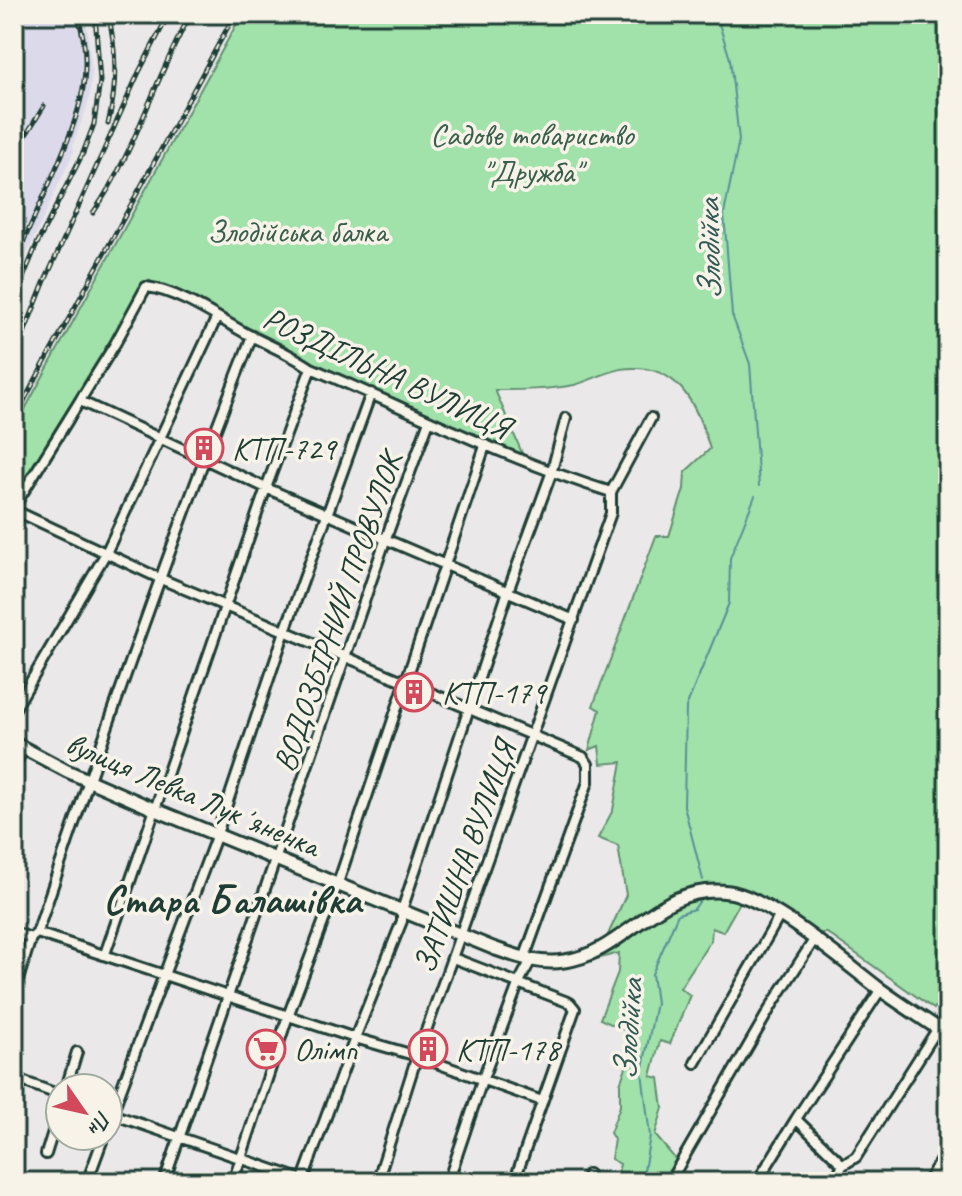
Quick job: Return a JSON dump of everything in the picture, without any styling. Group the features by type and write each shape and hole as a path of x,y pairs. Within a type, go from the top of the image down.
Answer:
{"street":[{"name":"РОЗДІЛЬНА ВУЛИЦЯ","path":"80,401 146,287 155,288 292,355 311,368 429,421 551,474 611,492"},
{"path":"14,710 106,553 217,317"},
{"path":"14,993 203,460 252,336"},
{"path":"105,954 266,488 311,368"},
{"path":"124,1078 217,834 285,631 371,393"},
{"path":"448,1182 588,782 588,764 583,757 161,579 14,509 80,401 266,488 574,620"},
{"path":"124,1121 179,1137 304,1181 355,1038 402,921 402,910 508,591 551,474 566,418"},
{"name":"ЗАТИШНА ВУЛИЦЯ","path":"377,1182 417,1056 611,513 611,492 651,418"},
{"name":"ВОДОЗБІРНИЙ ПРОВУЛОК","path":"164,1182 429,421"},
{"path":"233,1182 288,1016 338,883 485,446"},
{"path":"14,766 19,745"},
{"name":"вулиця Левка Лукʼяненка","path":"19,745 156,810 527,960 566,961 597,950 663,905 690,893 732,892 780,915 943,1032"},
{"path":"695,1063 780,915"},
{"path":"14,932 105,954 417,1056 542,1101"},
{"path":"673,1176 772,1005 814,940"},
{"path":"453,958 570,1003 575,1009 514,1182"},
{"path":"757,1182 881,989"},
{"path":"833,1182 843,1165 856,1157 943,1032"},
{"path":"71,1072 77,1052"},
{"path":"14,1078 44,1089"},
{"path":"796,1119 843,1165"},
{"path":"927,1182 948,1149"},
{"path":"87,1182 98,1152"}],"shaded area":[{"path":"14,14 83,14 92,73 89,101 73,145 74,151 14,282"}],"green space":[{"path":"242,14 948,14 948,987 934,1009 827,933 817,933 754,893 740,902 723,932 712,928 711,940 680,988 690,995 670,1044 660,1041 651,1076 659,1078 663,1108 655,1135 677,1161 671,1175 673,1182 616,1182 620,1164 611,1159 614,1139 610,1133 620,1106 620,1084 629,1059 633,1034 600,1019 618,972 619,953 597,959 626,895 618,846 598,838 613,810 622,762 601,764 599,746 589,750 600,710 593,706 656,536 669,536 684,489 685,472 710,449 691,401 682,389 671,379 641,368 615,370 564,387 495,390 525,460 318,365 276,341 148,280 14,499 14,429"}],"waterway":[{"name":"Злодійка","path":"716,14 730,59 739,140 724,214 732,315 750,364 759,486"},
{"name":"Злодійка","path":"703,880 684,806 686,707 729,603 730,558 755,496"},
{"name":"Злодійка","path":"642,1182 650,1136 642,1072 656,1003 652,974 678,914 694,909 701,899"}],"railway":[{"path":"14,263 77,115 85,76 83,35 77,14"},
{"path":"14,300 94,124 100,81 95,14"},
{"path":"108,14 115,69 108,124"},
{"path":"14,358 44,283 139,72 169,14"},
{"path":"93,213 121,165 191,14"},
{"path":"14,419 235,14"},
{"path":"14,162 44,106"}],"place":[{"name":"КТП-729","path":"204,448"},
{"name":"КТП-179","path":"414,692"},
{"name":"Олімп","path":"266,1049"},
{"name":"КТП-178","path":"428,1049"}],"district":[{"name":"Стара Балашівка","path":"232,899"}],"park label":[{"name":"Садове товариство \"Дружба\"","path":"532,152"},
{"name":"Злодійська балка","path":"297,231"}]}
